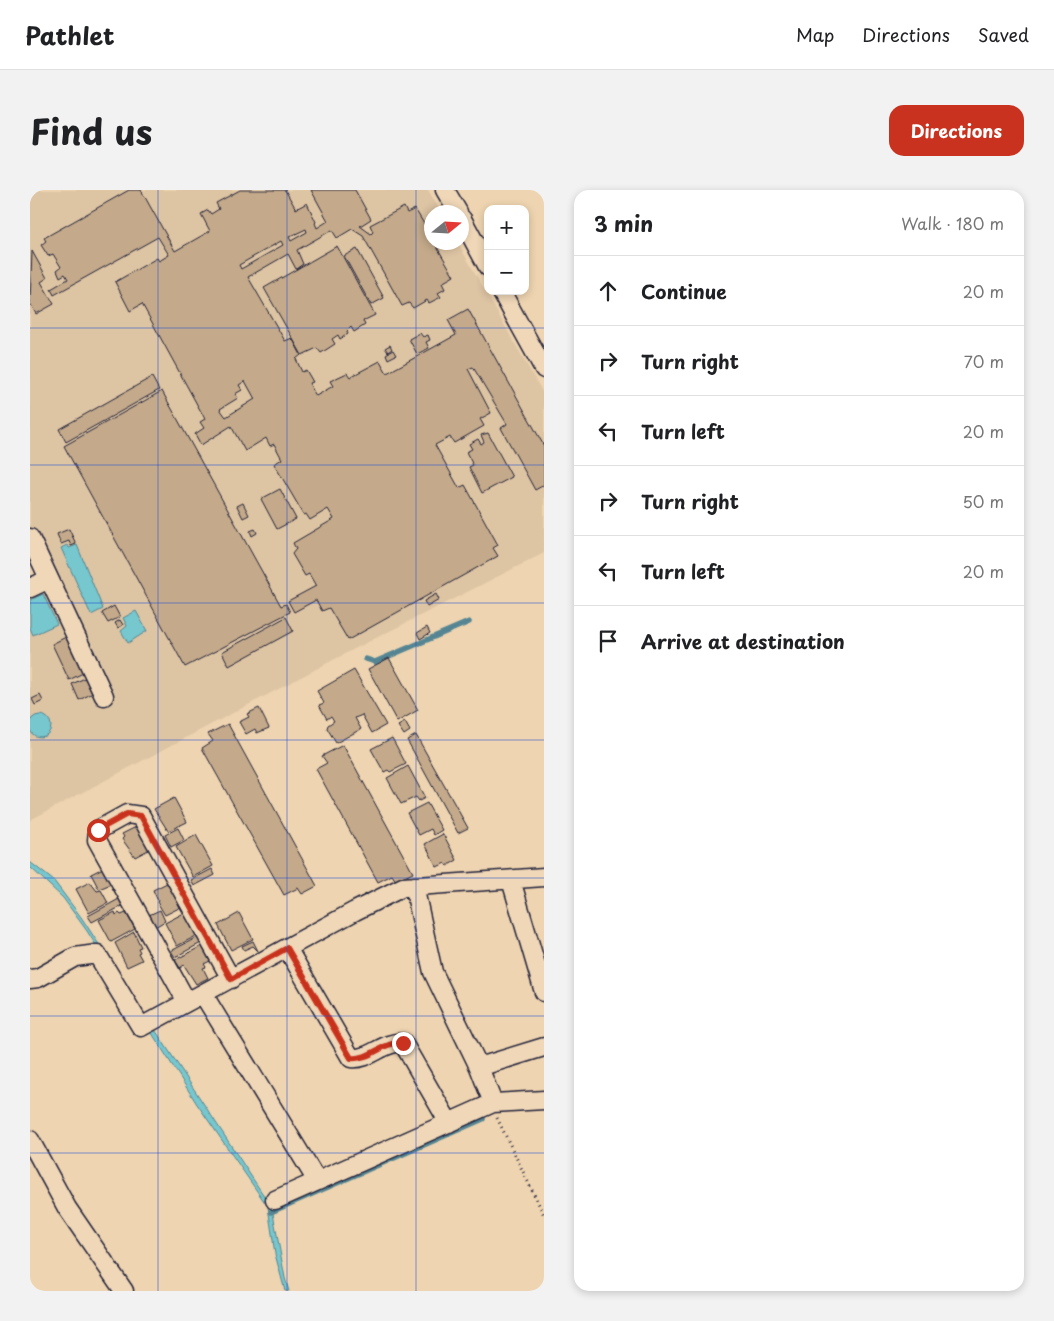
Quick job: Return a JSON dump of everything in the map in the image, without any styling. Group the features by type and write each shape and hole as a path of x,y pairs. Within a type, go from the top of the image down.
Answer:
{"street":[{"path":"445,190 454,205"},
{"path":"469,232 484,260"},
{"path":"503,295 544,369"},
{"path":"30,538 104,696"},
{"path":"30,588 49,579"},
{"path":"187,1002 96,840 98,830 127,814 141,816 231,979"},
{"path":"30,979 38,978 75,957 97,954 141,1027 403,887 544,877"},
{"path":"511,880 544,992"},
{"path":"414,886 433,972 479,1067 493,1103"},
{"path":"287,948 351,1058 361,1059 393,1042 403,1043 449,1123"},
{"path":"202,994 317,1181"},
{"path":"479,1067 544,1047"},
{"path":"275,1200 493,1103 544,1100"},
{"path":"30,1140 67,1208 124,1291"}],"path":[{"path":"493,1103 498,1120 544,1215"}],"shaded area":[{"path":"30,190 428,190 437,205 424,205 424,250 462,250 484,289 484,295 487,295 544,395 544,553 352,650 30,820 30,594 56,582 30,526"}],"water":[{"path":"67,545 69,548 77,545 103,609 91,615 61,548"},
{"path":"43,594 57,624 33,635 30,628 30,600"},
{"path":"136,611 147,631 128,643 121,631 127,626 123,618"},
{"path":"36,715 44,715 51,722 51,730 44,737 36,737 29,730 29,722"},
{"path":"30,862 54,881 81,917 272,1208 289,1291 285,1291 275,1254 268,1207 197,1104 87,931 63,898 30,867"}],"building":[{"path":"129,190 141,190 175,251 210,231 201,214 208,210 211,214 219,209 216,203 240,190 285,190 296,209 307,203 317,228 328,221 311,190 355,190 371,219 360,226 371,234 373,232 370,225 404,207 407,213 415,209 424,224 424,250 439,250 454,276 442,283 445,289 438,293 441,297 429,303 427,300 413,308 409,303 402,306 363,236 352,229 337,238 332,230 297,250 303,264 296,269 288,254 248,277 285,341 292,338 301,355 296,359 302,372 306,370 313,382 309,383 316,396 333,386 330,381 347,373 350,377 380,361 387,373 456,335 448,320 468,309 544,446 544,485 535,490 501,428 507,424 473,367 468,369 491,413 480,419 484,426 454,443 450,437 435,445 459,488 465,485 498,545 493,548 498,556 348,640 329,608 322,611 316,600 294,612 288,601 316,586 309,574 305,576 292,554 296,549 293,543 334,519 328,509 310,520 306,514 304,515 274,464 282,459 274,444 270,446 266,438 245,451 231,426 201,445 195,434 204,428 200,422 205,419 142,304 130,311 115,282 157,258 159,261 169,255 158,237 54,295 51,289 68,279 65,274 60,277 57,270 61,267 53,254 48,256 41,245 46,241 44,238","holes":["306,229 307,232 291,241 289,237","281,241 283,245 241,269 239,265","245,381 255,399 226,417 220,409 238,398 235,394 242,390 239,385"]},
{"path":"337,246 375,315 363,321 365,325 354,332 351,327 347,331 348,334 340,339 338,335 332,339 335,344 321,353 317,348 302,355 264,288"},
{"path":"357,249 384,298 371,305 344,256"},
{"path":"32,251 47,278 41,282 54,304 36,314 30,303"},
{"path":"420,333 423,337 428,335 430,340 426,342 429,348 417,354 409,339"},
{"path":"390,345 392,349 388,352 385,348"},
{"path":"393,350 396,355 388,359 386,354"},
{"path":"152,377 159,390 66,442 59,429"},
{"path":"162,391 281,606 286,604 290,612 185,667 64,446"},
{"path":"488,433 512,477 482,493 469,467 473,465 466,452 472,449 469,444 478,439 481,444 484,442 481,435"},
{"path":"280,489 296,519 277,529 261,499"},
{"path":"243,503 249,515 243,518 237,506"},
{"path":"69,529 76,544 71,546 69,541 61,544 57,534"},
{"path":"255,529 257,533 252,536 250,531"},
{"path":"436,594 439,600 427,607 424,601"},
{"path":"114,606 120,617 108,623 102,613"},
{"path":"286,617 293,631 229,666 222,652"},
{"path":"120,620 123,625 118,628 115,623"},
{"path":"427,627 430,633 420,639 417,633"},
{"path":"66,637 83,673 69,680 52,644"},
{"path":"389,658 418,710 397,722 368,669"},
{"path":"354,670 386,725 372,733 362,715 355,718 361,729 336,743 327,728 334,721 331,716 327,719 319,705 324,703 317,691"},
{"path":"85,678 93,693 79,700 72,684"},
{"path":"40,695 43,701 35,705 32,699"},
{"path":"259,708 269,728 257,733 255,729 246,734 239,722 249,717 247,714"},
{"path":"405,722 410,731 404,735 398,726"},
{"path":"228,724 317,886 302,894 298,888 284,895 202,748 213,741 208,734"},
{"path":"416,735 468,828 458,833 407,740"},
{"path":"392,738 406,764 390,772 388,770 384,772 371,749"},
{"path":"343,745 413,873 396,881 392,875 378,882 316,769 327,763 322,756"},
{"path":"408,766 425,798 419,801 416,797 401,804 387,778"},
{"path":"174,798 187,822 168,831 154,809"},
{"path":"427,803 442,830 434,835 431,829 419,835 407,813"},
{"path":"138,826 150,849 135,857 122,839 124,837 122,834"},
{"path":"178,828 184,840 171,847 165,835"},
{"path":"443,834 457,860 447,866 445,863 437,867 425,844"},
{"path":"196,835 213,866 193,877 176,847"},
{"path":"103,868 111,884 99,889 91,874"},
{"path":"212,869 215,875 194,886 191,880"},
{"path":"90,882 97,891 101,890 108,903 89,913 76,889"},
{"path":"169,882 181,907 165,915 157,902 153,890"},
{"path":"119,899 122,906 92,922 88,916"},
{"path":"160,910 165,921 155,927 149,915"},
{"path":"115,912 116,915 126,913 135,929 111,942 99,920"},
{"path":"184,913 198,935 177,946 165,923"},
{"path":"239,913 253,939 231,950 218,925"},
{"path":"134,932 141,947 138,948 140,952 138,953 142,960 127,967 115,943"},
{"path":"198,937 201,943 175,957 171,951"},
{"path":"253,941 258,951 253,946 244,950 242,946"},
{"path":"202,946 210,961 204,964 206,967 203,968 208,978 196,984 184,965 180,968 175,960"}],"waterway":[{"path":"366,659 375,662 469,622"},
{"path":"271,1212 483,1119"}],"route":[{"path":"98,830 127,814 141,816 231,979 287,948 351,1058 361,1059 393,1042 403,1043"}]}
